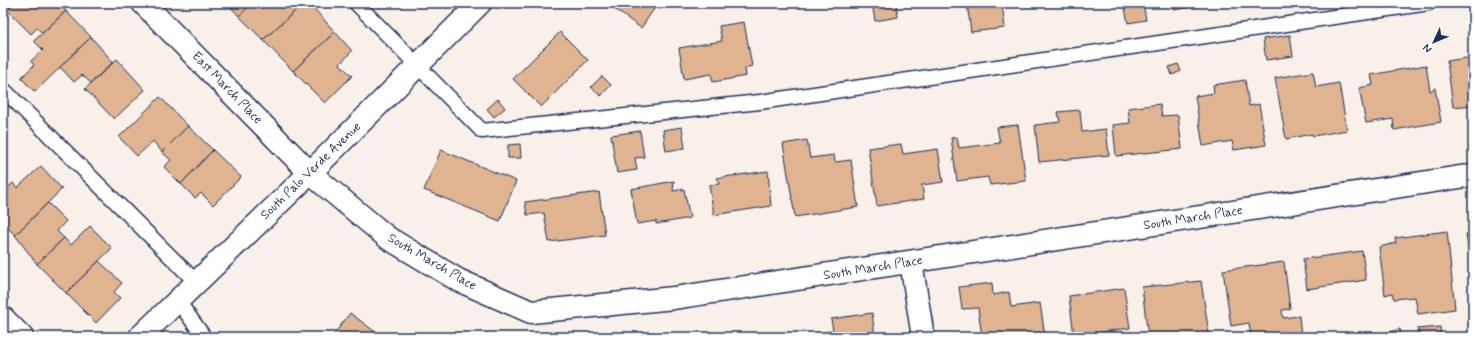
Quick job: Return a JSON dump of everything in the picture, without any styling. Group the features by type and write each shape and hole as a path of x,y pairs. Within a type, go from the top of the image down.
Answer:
{"street":[{"name":"East March Place","path":"143,3 310,173"},
{"name":"South Palo Verde Avenue","path":"140,337 310,173 480,3"},
{"name":"South March Place","path":"310,173 388,238 458,280 531,312 674,298 1473,175"},
{"path":"911,262 923,337"},
{"path":"3,318 22,337"}],"lane":[{"path":"356,3 482,131 760,102 1429,3"},
{"path":"3,89 196,282"},
{"path":"178,301 204,337"}],"building":[{"path":"15,3 58,3 66,11 42,33 37,28 31,34 7,10"},
{"path":"227,3 252,3 239,16"},
{"path":"252,3 304,3 263,40 239,16"},
{"path":"304,3 309,3 335,32 293,71 263,40"},
{"path":"606,3 658,3 641,28"},
{"path":"872,3 896,3 898,17 875,21"},
{"path":"967,3 1002,3 1005,28 971,32"},
{"path":"1124,3 1143,3 1146,20 1128,23"},
{"path":"1173,3 1215,3 1174,10"},
{"path":"66,11 91,37 35,92 21,78 34,65 31,61 43,50 34,41"},
{"path":"744,22 752,66 745,68 746,76 713,82 711,74 684,79 679,48 722,41 719,26"},
{"path":"335,32 352,51 340,64 352,76 325,103 293,71"},
{"path":"560,32 588,60 541,107 513,79"},
{"path":"1290,35 1293,56 1266,60 1263,39"},
{"path":"91,37 113,62 91,83 82,75 74,82 60,67"},
{"path":"1473,57 1473,105 1453,107 1447,61"},
{"path":"117,59 145,90 114,119 85,89"},
{"path":"1178,64 1181,71 1172,75 1169,67"},
{"path":"1426,65 1430,91 1435,88 1441,122 1394,130 1393,119 1366,123 1359,88 1373,85 1371,75"},
{"path":"1313,72 1316,87 1339,83 1347,130 1286,139 1275,78"},
{"path":"602,76 611,85 601,96 591,87"},
{"path":"1245,80 1249,106 1259,104 1266,145 1234,150 1232,141 1203,146 1195,96 1214,93 1213,85"},
{"path":"160,97 188,126 162,152 153,141 137,156 119,137"},
{"path":"498,99 505,108 494,117 487,109"},
{"path":"1160,104 1162,116 1178,115 1182,149 1116,156 1113,125 1130,123 1128,108"},
{"path":"1080,110 1082,132 1106,129 1109,155 1039,162 1035,125 1060,122 1058,112"},
{"path":"1018,125 1026,181 990,185 988,177 957,181 951,138 957,137 959,148 1000,143 997,127"},
{"path":"188,126 213,150 181,184 164,167 171,160 162,152"},
{"path":"682,127 685,148 666,151 663,130"},
{"path":"640,131 644,157 635,158 637,170 617,173 611,135"},
{"path":"807,140 810,158 834,155 835,162 851,160 858,207 795,217 783,144"},
{"path":"520,144 521,158 508,158 508,145"},
{"path":"901,144 903,154 938,149 943,182 922,185 924,199 877,206 868,148"},
{"path":"213,150 241,177 213,205 201,193 195,198 181,184"},
{"path":"441,150 516,181 500,221 424,190"},
{"path":"41,166 62,189 15,235 3,223 3,192 13,183 17,188"},
{"path":"768,171 771,206 714,215 709,185 719,184 717,178"},
{"path":"674,181 673,191 684,189 690,218 656,224 656,221 637,224 631,189"},
{"path":"599,192 605,235 549,242 544,213 527,215 525,202"},
{"path":"48,203 66,221 57,231 64,238 37,264 15,235"},
{"path":"90,226 112,248 66,293 37,264 64,238 71,245"},
{"path":"1447,231 1455,309 1418,314 1415,297 1394,299 1392,293 1385,295 1379,247 1396,243 1395,238"},
{"path":"1473,233 1473,269 1471,269 1466,234"},
{"path":"1362,251 1366,280 1307,289 1303,259"},
{"path":"99,261 122,283 114,292 120,298 96,323 66,293"},
{"path":"1284,262 1290,309 1282,310 1283,318 1299,316 1301,337 1251,337 1249,323 1231,326 1223,270"},
{"path":"1201,281 1209,334 1181,337 1148,337 1142,287"},
{"path":"992,283 993,295 1009,292 1011,307 1040,303 1045,337 982,337 978,308 962,309 959,287"},
{"path":"1124,288 1130,328 1074,336 1069,296"},
{"path":"350,313 382,337 332,337"},
{"path":"872,313 875,337 816,337 815,333 833,331 831,319"},
{"path":"1440,327 1441,337 1407,337 1420,335 1417,329"},
{"path":"1400,329 1402,337 1391,337 1390,332"}]}
